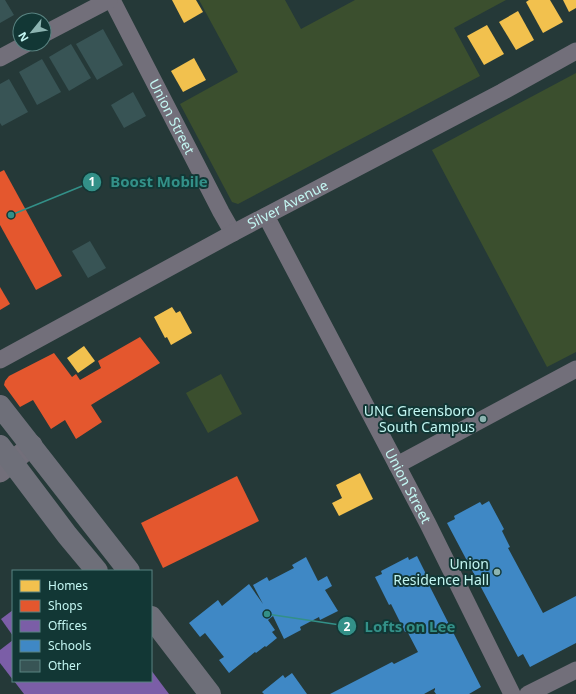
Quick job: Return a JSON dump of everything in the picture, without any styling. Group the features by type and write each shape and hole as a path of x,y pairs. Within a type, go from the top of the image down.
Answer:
{"main road":[{"path":"0,406 129,570"},
{"path":"4,460 96,570"},
{"path":"152,618 210,694"}],"street":[{"path":"52,30 109,0"},
{"name":"Union Street","path":"112,0 233,233"},
{"name":"Silver Avenue","path":"0,360 233,233 502,92 576,51"},
{"path":"0,58 12,52"},
{"name":"Union Street","path":"266,216 428,524 512,694"},
{"path":"397,465 576,369"},
{"path":"4,460 32,445"},
{"path":"528,694 576,670"}],"green space":[{"path":"199,0 285,0 301,29 355,0 506,0 454,28 480,76 238,204 232,202 180,104 238,72"},
{"path":"576,73 576,352 547,367 432,150"},
{"path":"221,374 242,414 208,433 186,393"}],"building: Homes":[{"path":"172,0 196,0 203,12 184,23"},
{"path":"529,0 550,0 563,22 543,33 526,2"},
{"path":"563,0 576,0 576,8 569,12"},
{"path":"518,11 534,40 516,50 499,22"},
{"path":"487,25 504,54 484,65 467,36"},
{"path":"194,58 206,80 183,92 171,71"},
{"path":"172,307 176,313 180,311 192,333 171,345 167,337 165,338 154,317"},
{"path":"84,346 95,361 78,373 67,358"},
{"path":"360,473 373,499 339,516 332,503 342,498 336,485"}],"building: Shops":[{"path":"4,170 62,276 36,290 0,225 0,172"},
{"path":"0,287 10,304 0,310"},
{"path":"140,337 160,363 91,405 102,422 76,439 65,420 51,429 33,400 20,407 4,385 9,376 54,353 72,377 76,374 80,380 101,368 98,361"},
{"path":"237,476 259,521 163,568 141,523"}],"building: Offices":[{"path":"12,611 12,635 1,619"},
{"path":"12,641 12,679 0,663 0,650"},
{"path":"152,671 169,694 24,694 15,682 152,682"}],"building: Schools":[{"name":"Union Residence Hall","path":"489,501 504,529 502,531 510,547 508,548 543,613 576,596 576,643 530,667 523,654 518,657 447,523 455,519 454,516 480,502 482,505"},
{"path":"417,556 431,584 429,585 481,687 469,694 436,694 434,691 435,688 424,694 330,694 392,662 394,664 418,652 407,631 405,632 391,604 389,605 375,577 382,574 381,571 408,557 409,560"},
{"path":"306,557 318,581 327,576 332,586 325,590 338,611 320,620 319,617 300,627 301,630 284,639 273,616 268,620 275,630 272,632 277,638 266,647 265,646 256,653 255,652 229,673 219,660 224,657 205,633 200,637 189,623 218,600 222,606 249,584 263,604 253,585 267,577 269,581 294,568 292,565"},
{"path":"292,673 307,694 264,694 262,692 283,675 285,678"}],"building: Other":[{"path":"0,0 5,0 12,12 12,16 0,23"},
{"path":"103,29 123,65 97,80 76,44"},
{"path":"71,44 91,78 69,91 49,57"},
{"path":"42,59 61,92 37,105 19,72"},
{"path":"9,79 28,112 2,126 0,123 0,84"},
{"path":"133,92 146,116 124,128 111,105"},
{"path":"90,241 106,268 88,278 72,251"}],"place":[{"name":"Boost Mobile","path":"11,215"},
{"name":"UNC Greensboro South Campus","path":"483,419"},
{"name":"Union Residence Hall","path":"497,572"},
{"name":"Lofts on Lee","path":"267,614"}]}
